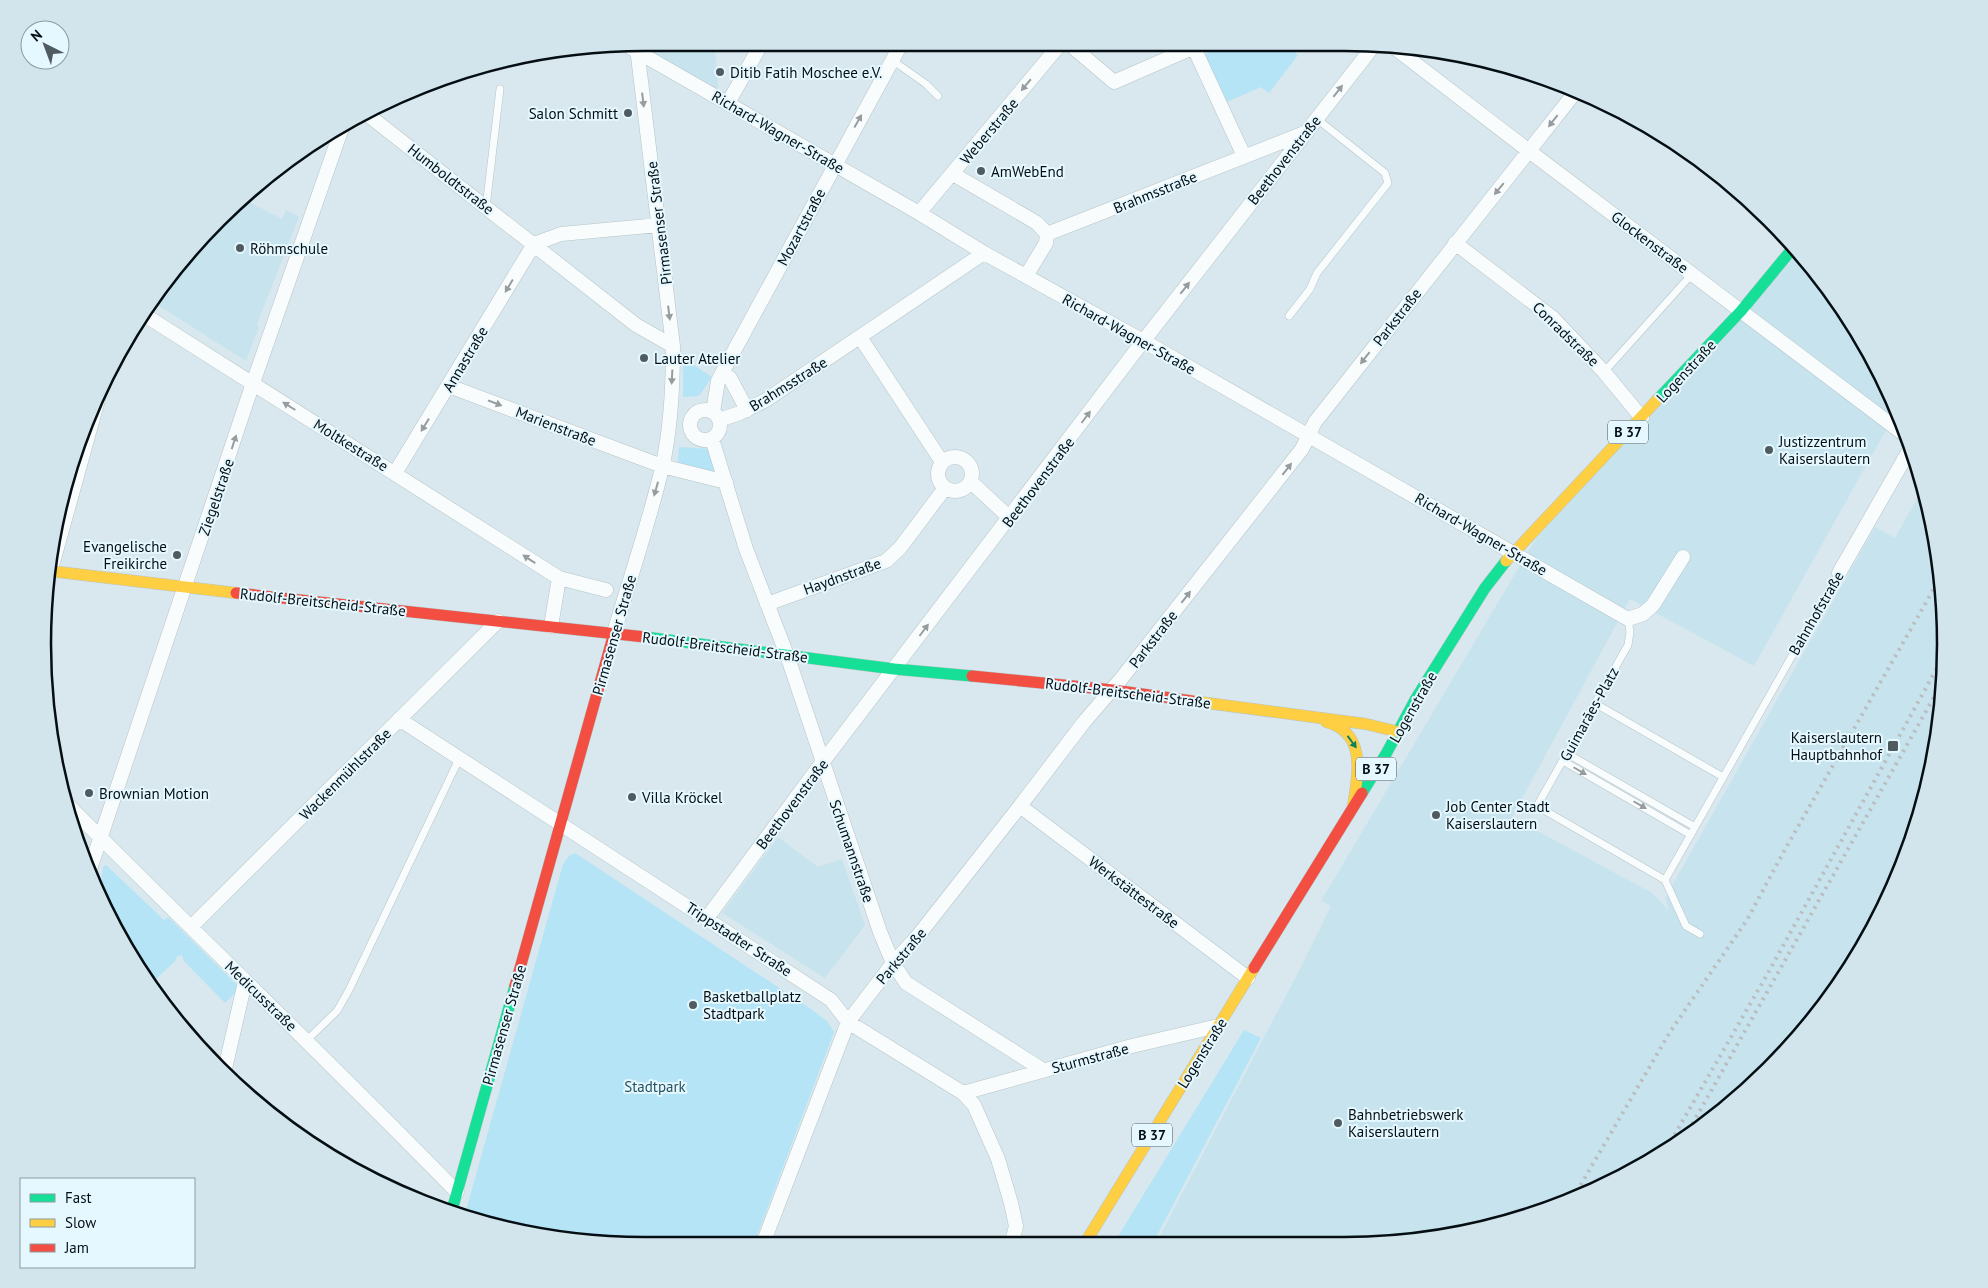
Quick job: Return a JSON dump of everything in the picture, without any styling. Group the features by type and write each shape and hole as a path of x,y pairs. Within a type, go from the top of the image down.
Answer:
{"street":[{"name":"Pirmasenser Straße","path":"453,1205 662,466 671,407 673,346 635,51"},
{"name":"Richard-Wagner-Straße","path":"639,51 919,213 984,253 1144,341 1628,619"},
{"path":"728,103 757,51"},
{"name":"Mozartstraße","path":"716,416 720,377 897,51"},
{"name":"Weberstraße","path":"919,213 1056,51"},
{"path":"1078,51 1114,82 1186,51"},
{"path":"1194,51 1244,156"},
{"name":"Beethovenstraße","path":"707,918 822,763 1144,341 1369,52"},
{"name":"Glockenstraße","path":"1404,55 1529,152 1896,428"},
{"name":"Parkstraße","path":"766,1237 848,1022 892,964 917,937 1084,722 1112,690 1302,449 1310,436 1315,422 1572,96"},
{"name":"Humboldtstraße","path":"372,118 636,325 673,346"},
{"name":"Brahmsstraße","path":"1047,234 1307,132"},
{"name":"Ziegelstraße","path":"92,861 253,383 339,136"},
{"path":"953,174 1037,223 1047,234 1046,243 1026,276"},
{"path":"534,244 561,234 659,225"},
{"name":"Conradstraße","path":"1455,243 1553,318 1604,372 1642,418"},
{"name":"Annastraße","path":"395,473 534,244"},
{"name":"Logenstraße","path":"1089,1237 1399,732 1415,700 1485,588 1513,553 1642,418 1741,310 1789,252"},
{"name":"Brahmsstraße","path":"716,416 744,412 766,400 984,253"},
{"name":"Moltkestraße","path":"149,318 559,578 606,590"},
{"path":"860,337 942,462"},
{"path":"720,377 730,378 744,412"},
{"name":"Marienstraße","path":"449,386 662,466"},
{"path":"702,410 716,416 719,431 712,439 702,440 697,438 684,425 693,415 702,410"},
{"name":"Schumannstraße","path":"712,439 746,549 787,655 822,763 892,964"},
{"path":"65,520 84,449"},
{"name":"Bahnhofstraße","path":"1838,573 1906,456"},
{"path":"953,457 966,460 971,468 971,482 965,488 957,491 945,488 938,479 939,468 942,462 953,457"},
{"path":"662,466 726,482"},
{"path":"971,482 1010,518"},
{"name":"Haydnstraße","path":"767,604 886,561 900,548 945,488"},
{"path":"1628,619 1643,614 1654,605 1683,557"},
{"name":"Rudolf-Breitscheid-Straße","path":"56,572 185,588 614,633 894,669 1112,690 1313,716 1366,724 1399,732"},
{"path":"550,626 559,578"},
{"name":"Wackenmühlstraße","path":"192,926 498,621"},
{"path":"1313,716 1342,728 1357,747 1359,768 1353,806"},
{"name":"Trippstadter Straße","path":"399,719 831,1000 848,1022 962,1093 974,1105 998,1159 1016,1226 1013,1237"},
{"name":"Werkstättestraße","path":"1020,806 1248,978"},
{"name":"Medicusstraße","path":"76,813 192,926 245,982 307,1040 457,1192"},
{"path":"892,964 906,983 1042,1070"},
{"path":"226,1064 245,982"},
{"name":"Sturmstraße","path":"962,1093 1132,1046 1218,1026"}],"lane":[{"path":"892,60 926,84 938,96"},
{"path":"486,207 500,89"},
{"path":"1290,316 1310,289 1317,273 1388,183 1385,173 1317,119"},
{"path":"1604,372 1692,274"},
{"name":"Bahnhofstraße","path":"1723,777 1838,573"},
{"name":"Guimarães-Platz","path":"1628,619 1630,632 1628,645 1537,806 1664,880"},
{"path":"1596,704 1723,777 1664,880 1686,926 1700,934"},
{"path":"1568,754 1695,827"},
{"path":"307,1040 337,1011 349,990 459,759"},
{"path":"1563,761 1691,835"}],"shaded area":[{"path":"648,51 715,51 718,89"},
{"name":"Röhmschule","path":"249,202 282,219 286,210 299,217 257,324 259,327 246,361 158,305 198,253"},
{"path":"1792,255 1837,315 1876,382 1893,418 1754,666 1630,599 1512,817 1652,893 1669,911 1665,898 1875,527 1895,538 1918,496 1932,567 1935,605 1937,644 1932,721 1917,797 1892,871 1876,906 1837,973 1814,1005 1790,1035 1763,1063 1735,1090 1705,1114 1673,1137 1606,1176 1571,1192 1497,1217 1421,1232 1344,1237 1159,1237 1331,906 1321,901 1535,540"},
{"path":"778,837 818,867 842,859 865,925 825,978 722,913"}],"green space":[{"path":"1209,51 1293,51 1298,55 1269,93 1261,87 1227,102 1205,56"},
{"path":"683,358 712,377 699,396 683,397"},
{"path":"679,447 710,449 714,471 703,471 678,464"},
{"name":"Stadtpark","path":"575,853 811,1009 827,1021 834,1032 757,1237 644,1237 567,1232 491,1217 466,1209 563,864 569,856"},
{"path":"106,865 164,920 168,917 240,988 225,1003 183,960 182,955 177,956 176,960 155,979 112,906 101,882 103,867"},
{"path":"1244,1030 1261,1038 1156,1237 1118,1237"}],"railway":[{"path":"1579,1189 1670,1032 1747,920 1783,853 1934,589"},
{"path":"1674,1137 1768,973 1936,670"},
{"path":"1693,1122 1934,697"}],"traffic: fast":[{"path":"1657,400 1741,311 1789,252"},
{"path":"1362,793 1386,754 1415,700 1485,588 1506,561"},
{"path":"645,637 894,669 972,676"},
{"path":"453,1205 515,986"}],"traffic: slow":[{"path":"1506,561 1657,400"},
{"path":"56,572 236,593"},
{"path":"1192,701 1366,724 1399,732"},
{"path":"1326,722 1339,727 1348,735 1354,745 1357,756 1357,781 1353,806"},
{"path":"1089,1237 1254,968"}],"traffic: jam":[{"path":"236,593 645,637"},
{"path":"515,986 614,633"},
{"path":"972,676 1113,690 1192,701"},
{"path":"1254,968 1362,793"}],"place":[{"name":"Ditib Fatih Moschee e.V.","path":"720,72"},
{"name":"Salon Schmitt","path":"628,113"},
{"name":"AmWebEnd","path":"981,171"},
{"name":"Röhmschule","path":"240,248"},
{"name":"Lauter Atelier","path":"644,358"},
{"name":"Justizzentrum Kaiserslautern","path":"1769,450"},
{"name":"Evangelische Freikirche","path":"177,555"},
{"name":"Kaiserslautern Hauptbahnhof","path":"1893,746"},
{"name":"Brownian Motion","path":"89,793"},
{"name":"Villa Kröckel","path":"632,797"},
{"name":"Job Center Stadt Kaiserslautern","path":"1436,815"},
{"name":"Basketballplatz Stadtpark","path":"693,1005"},
{"name":"Bahnbetriebswerk Kaiserslautern","path":"1338,1123"}]}
